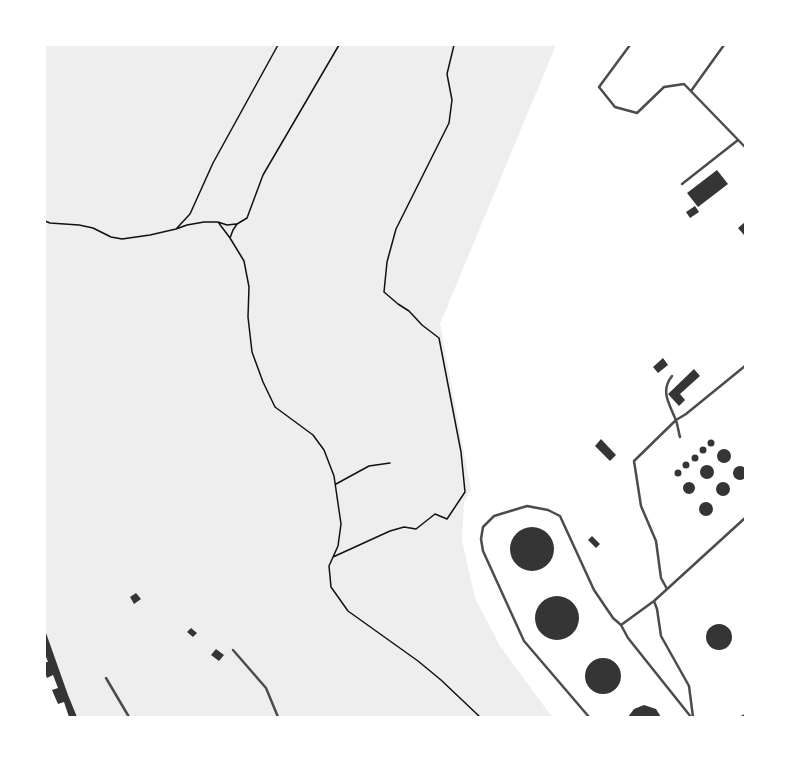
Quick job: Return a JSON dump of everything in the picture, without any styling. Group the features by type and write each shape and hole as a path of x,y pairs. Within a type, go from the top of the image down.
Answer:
{"lane":[{"path":"630,45 599,87 615,107 637,113 664,87 684,84 745,147"},
{"path":"691,91 724,45"},
{"path":"682,184 738,140"},
{"path":"667,589 661,578 656,541 641,506 634,462 676,420 686,414 745,366"},
{"path":"672,376 667,381 665,396 676,420 680,437"},
{"path":"589,717 524,641 483,551 481,539 483,527 494,516 527,506 548,510 560,516 594,590 613,618 621,625 628,638 692,717"},
{"path":"621,625 654,602 745,518"},
{"path":"654,602 657,609 661,636 689,686 692,717"},
{"path":"233,650 266,688 278,717"},
{"path":"106,678 129,717"},
{"path":"741,717 745,715"}],"path":[{"path":"176,229 190,214 213,163 278,45"},
{"path":"230,238 237,224 247,218 263,175 339,45"},
{"path":"333,557 390,531 404,527 416,529 436,514 447,519 465,492 461,452 439,338 422,325 409,311 384,292 387,262 396,228 449,123 452,100 447,74 454,45"},
{"path":"45,221 94,228 111,237 122,240 142,237 176,229 186,225 204,222 218,222 226,225 237,224"},
{"path":"218,222 244,261 249,287 248,317 252,352 274,407 313,435 324,450 334,476 341,524 338,546 329,566 331,587 348,611 418,661 441,680 480,717"},
{"path":"336,484 369,466 390,463"}],"shaded area":[{"path":"45,45 556,45 440,324 471,490 464,502 462,541 475,598 500,646 552,717 77,717 45,629"}],"building":[{"path":"717,170 728,184 698,207 687,193"},
{"path":"695,206 699,212 690,218 686,212"},
{"path":"745,222 745,234 744,235 738,228"},
{"path":"663,358 668,365 658,373 653,367"},
{"path":"694,369 700,376 680,394 685,400 679,406 668,394"},
{"path":"601,439 616,455 610,461 595,446"},
{"path":"711,440 714,443 711,446 708,443"},
{"path":"703,447 706,450 703,453 700,450"},
{"path":"721,449 727,449 731,453 731,459 727,463 721,463 717,459 717,453"},
{"path":"695,455 698,458 695,461 692,458"},
{"path":"686,462 689,465 686,468 683,465"},
{"path":"704,465 710,465 714,469 714,475 710,479 704,479 700,475 700,469"},
{"path":"740,466 745,468 747,473 745,478 740,480 735,478 733,473 735,468"},
{"path":"678,470 681,473 678,476 675,473"},
{"path":"691,482 694,483 694,493 687,494 684,493 683,486 684,483"},
{"path":"720,482 726,482 730,486 730,492 726,496 720,496 716,492 716,486"},
{"path":"703,502 709,502 713,506 713,512 709,516 703,516 699,512 699,506"},
{"path":"532,527 544,531 550,537 554,549 550,561 544,567 532,571 520,567 514,561 510,549 514,537 520,531"},
{"path":"592,536 600,544 596,548 588,540"},
{"path":"136,593 141,599 134,604 130,597"},
{"path":"557,596 569,600 575,606 579,618 575,630 569,636 557,640 545,636 539,630 535,618 539,606 545,600"},
{"path":"719,624 728,628 732,637 728,646 719,650 710,646 706,637 710,628"},
{"path":"191,628 197,633 193,637 187,632"},
{"path":"45,630 77,717 69,717 64,702 58,704 52,690 58,688 53,675 47,678 45,673 45,662 48,662 45,654"},
{"path":"216,649 224,655 219,661 211,655"},
{"path":"603,658 616,663 621,676 616,689 603,694 590,689 585,676 590,663"},
{"path":"644,705 656,709 661,717 628,717 634,709"}]}
